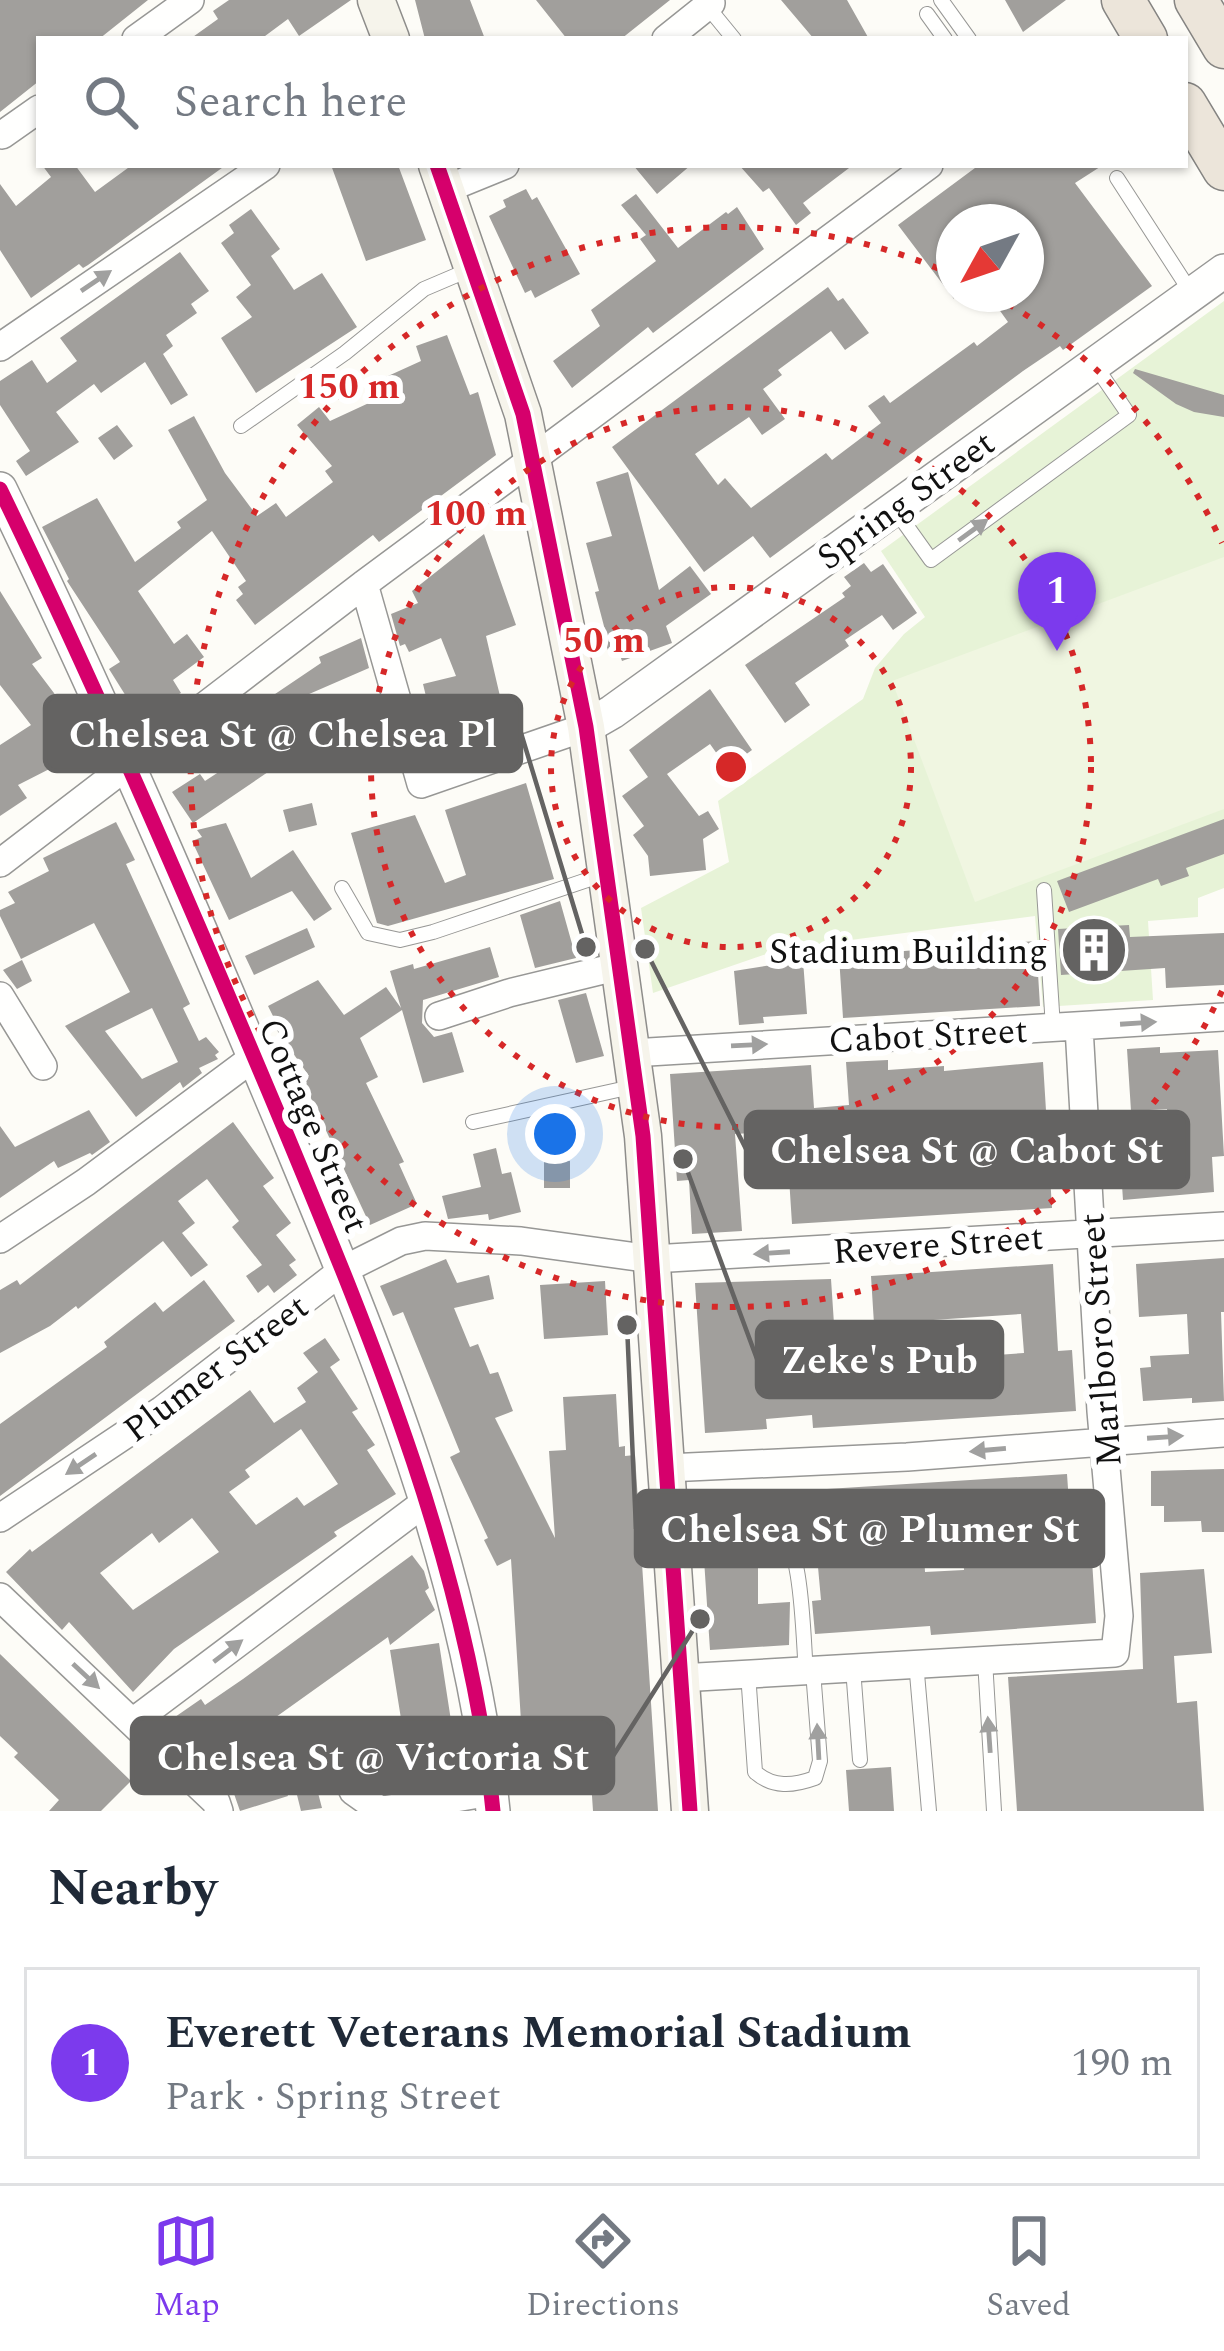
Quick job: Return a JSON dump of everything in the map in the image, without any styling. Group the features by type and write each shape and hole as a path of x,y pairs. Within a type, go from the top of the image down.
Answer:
{"highway":[{"path":"1123,0 1144,36"},
{"path":"1196,0 1222,39"},
{"path":"1188,109 1224,169"}],"main road":[{"path":"376,0 390,36"},
{"path":"442,177 523,414 586,727 634,1070 652,1259 690,1811"}],"street":[{"path":"140,36 190,0"},
{"path":"670,36 710,2"},
{"path":"2,136 36,111"},
{"path":"0,347 262,168"},
{"path":"442,177 489,168"},
{"path":"0,863 364,584 925,168"},
{"name":"Spring Street","path":"586,727 1224,271"},
{"name":"Cottage Street","path":"0,489 9,533 128,768 344,1270 428,1500 481,1703 492,1801"},
{"path":"364,584 422,784 586,727"},
{"path":"439,1016 620,966"},
{"path":"0,996 43,1066"},
{"name":"Cabot Street","path":"634,1070 1066,1027 1224,1017"},
{"name":"Marlboro Street","path":"985,1658 1115,1653 1119,1616 1093,1234 1066,1027"},
{"path":"0,1239 254,1058"},
{"name":"Revere Street","path":"652,1259 1224,1226"},
{"name":"Plumer Street","path":"0,1518 162,1410 344,1270 401,1241 425,1236 521,1241 652,1259"},
{"path":"667,1468 907,1457 1224,1433"},
{"path":"134,1721 428,1500"},
{"path":"0,1597 134,1721 216,1802 219,1811"},
{"path":"680,1678 985,1658"},
{"path":"337,1743 353,1791 377,1810 492,1801"}],"lane":[{"path":"940,0 967,36"},
{"path":"710,2 732,36"},
{"path":"927,14 943,36"},
{"path":"1118,178 1192,294"},
{"path":"241,425 345,353 424,289 475,267"},
{"path":"893,507 932,560 1129,415 1094,364"},
{"path":"342,888 368,933 400,940 607,873"},
{"path":"1044,890 1066,1027"},
{"path":"472,1122 634,1070"},
{"path":"719,1519 773,1520 785,1531 794,1552 820,1761 815,1778 799,1784 768,1784 755,1772 748,1673"},
{"path":"985,1658 994,1811"},
{"path":"916,1662 929,1811"},
{"path":"853,1668 860,1760"}],"green space":[{"path":"1224,301 1224,888 1198,898 1198,917 1148,921 1153,1000 1043,1007 1035,916 781,949 653,993 641,908 729,862 718,801 863,699 875,668 925,617 881,551"},
{"path":"1224,557 1224,809 975,902 892,681"}],"building":[{"path":"0,0 148,0 103,36 36,36 36,83 0,112"},
{"path":"229,0 351,0 299,36 288,19 265,36 194,36 218,19 213,11"},
{"path":"415,0 470,0 484,36 424,36"},
{"path":"536,0 670,0 625,36 565,36"},
{"path":"781,0 847,0 867,36 811,36"},
{"path":"1005,0 1066,0 1023,32"},
{"path":"44,168 77,168 95,192 128,168 222,168 88,265 79,264 31,298 0,250 0,184 16,206 51,177"},
{"path":"332,168 399,168 426,240 366,261"},
{"path":"635,168 687,168 657,194"},
{"path":"742,168 849,168 803,203 811,213 796,225 769,188 763,192"},
{"path":"975,168 1098,168 1075,183 1152,286 1063,350 1060,346 1023,371 770,558 753,536 704,572 612,447 828,287 838,301 843,298 869,333 845,350 831,331 778,370 782,375 763,389 785,419 762,435 749,417 695,454 718,485 725,478 751,508 826,453 832,460 881,423 868,406 884,395 890,403 974,342 977,346 1008,322 1001,312 1044,312 1044,204 936,204 936,275 898,225"},
{"path":"526,189 532,200 537,197 580,274 535,298 531,290 525,293 489,216 506,207 503,200"},
{"path":"636,194 678,248 737,207 764,249 653,333 648,327 572,388 553,361 600,326 591,310 656,261 640,239 646,235 621,205"},
{"path":"251,209 280,249 271,256 294,290 322,273 357,327 256,393 221,338 252,317 236,297 251,285 221,243 234,233 229,225"},
{"path":"180,252 209,291 191,304 197,313 166,335 173,346 163,354 188,395 171,405 145,362 101,393 94,384 56,412 79,442 26,476 16,461 30,451 0,405 0,381 32,360 47,383 77,361 60,338"},
{"path":"447,335 470,395 478,392 496,455 379,542 373,535 255,625 236,600 243,594 238,587 246,581 212,531 138,591 174,644 187,634 204,657 173,680 181,693 139,717 109,669 120,662 67,581 42,527 97,498 135,562 181,528 177,522 207,500 168,430 194,416 225,473 257,516 276,503 286,517 333,482 325,471 332,466 297,425 319,407 330,421 384,396 377,381 421,361 416,346"},
{"path":"1135,369 1224,395 1224,417 1176,404 1133,373"},
{"path":"117,425 133,446 114,460 98,438"},
{"path":"628,472 659,590 690,566 711,594 666,626 672,643 622,661 618,650 609,653 601,631 605,630 595,592 599,591 586,543 612,536 596,482"},
{"path":"484,534 516,625 486,636 509,735 433,761 430,749 438,746 423,684 456,676 441,638 409,652 405,644 400,646 391,614 418,603 412,591"},
{"path":"864,563 871,572 883,564 917,613 893,630 882,615 845,640 849,646 795,683 810,705 785,723 745,665 845,597 842,593 851,586 844,577"},
{"path":"0,591 42,658 32,664 57,697 45,706 69,759 18,785 27,798 0,816 0,745 31,725 0,685"},
{"path":"361,638 369,668 300,698 310,725 285,743 293,755 193,823 172,792 200,774 205,781 243,756 225,728 321,663 319,657"},
{"path":"710,689 752,750 727,768 710,744 667,774 699,816 708,811 719,829 703,839 706,870 650,876 648,856 633,835 644,826 622,796 648,777 629,750"},
{"path":"377,695 391,745 372,753 366,738 339,749 323,707"},
{"path":"526,783 554,879 388,926 377,923 351,833 415,815 445,883 466,875 445,810"},
{"path":"312,803 317,825 289,832 283,810"},
{"path":"1224,819 1224,854 1186,868 1189,876 1161,886 1158,879 1069,912 1057,881"},
{"path":"116,822 135,860 126,864 190,1004 183,1008 199,1041 206,1037 219,1052 218,1059 199,1068 202,1073 183,1088 180,1082 136,1117 65,1026 130,992 94,923 21,959 0,916 0,910 15,903 8,892 49,871 43,858","holes":["152,1008 178,1062 142,1079 105,1031"]},
{"path":"226,823 251,878 293,850 332,909 314,921 292,891 229,920 192,841 202,837 197,830"},
{"path":"560,901 576,958 535,968 520,915"},
{"path":"1129,925 1130,937 1224,933 1224,985 1166,988 1165,968 1061,975 1058,929"},
{"path":"307,928 315,947 254,975 245,956"},
{"path":"1036,941 1040,1006 843,1018 839,956"},
{"path":"490,947 499,977 423,1000 422,1023 434,1037 452,1032 464,1072 423,1083 402,1010 360,1038 378,1077 366,1083 404,1162 399,1164 417,1204 370,1225 302,1079 309,1076 274,1026 268,1006 318,980 344,1015 386,987 401,1008 390,971 413,964 414,969"},
{"path":"22,960 32,981 17,989 3,970"},
{"path":"803,960 807,1014 763,1017 764,1023 739,1025 734,971"},
{"path":"586,993 604,1056 576,1063 558,1000"},
{"path":"1160,1047 1160,1053 1218,1050 1224,1156 1212,1157 1214,1192 1123,1200 1120,1156 1170,1153 1167,1109 1131,1111 1127,1049"},
{"path":"888,1060 888,1070 944,1066 944,1071 1043,1062 1052,1208 792,1224 786,1131 735,1134 742,1231 692,1234 689,1180 677,1181 670,1074 811,1065 814,1108 849,1105 846,1062","holes":["967,1115 970,1151 894,1156 891,1120"]},
{"path":"89,1110 110,1142 58,1168 54,1161 0,1198 0,1126 15,1147"},
{"path":"233,1122 274,1178 263,1186 291,1223 276,1235 296,1260 289,1265 297,1275 274,1293 268,1285 258,1293 246,1276 262,1265 232,1227 239,1221 207,1179 178,1201 195,1223 182,1233 208,1265 191,1277 163,1241 78,1309 0,1353 0,1290 17,1280 20,1285"},
{"path":"496,1148 502,1174 511,1172 521,1212 489,1220 488,1214 448,1219 442,1196 481,1187 473,1154"},
{"path":"570,1161 570,1188 544,1188 544,1162"},
{"path":"1224,1258 1224,1401 1143,1401 1140,1368 1151,1367 1150,1356 1189,1354 1187,1314 1139,1317 1136,1264"},
{"path":"446,1259 457,1283 489,1275 494,1299 454,1308 470,1347 478,1344 490,1374 498,1372 513,1411 495,1418 555,1538 549,1451 566,1450 563,1397 616,1394 619,1447 625,1446 625,1456 635,1455 658,1811 593,1811 590,1766 518,1771 516,1739 522,1738 511,1559 497,1566 484,1540 488,1538 450,1457 460,1452 403,1312 393,1316 380,1286"},
{"path":"1053,1264 1058,1351 1072,1350 1076,1411 813,1428 812,1415 766,1419 767,1429 705,1433 695,1283 831,1279 834,1324 763,1329 767,1397 811,1393 809,1371 835,1369 833,1334 881,1330 883,1363 1024,1353 1021,1314 874,1324 871,1276"},
{"path":"204,1280 235,1321 0,1496 0,1424 107,1347 104,1342 155,1302 163,1312"},
{"path":"605,1281 608,1335 544,1339 540,1285"},
{"path":"325,1338 340,1360 330,1367 358,1409 352,1412 375,1445 367,1450 396,1494 334,1532 337,1536 174,1649 133,1692 69,1622 62,1630 6,1572 30,1549 32,1552 250,1390 274,1423 306,1402 297,1388 318,1372 303,1353","holes":["301,1429 338,1484 304,1506 297,1497 256,1525 229,1492 250,1477 245,1470","192,1518 219,1552 133,1610 100,1573 152,1533 159,1543"]},
{"path":"1224,1469 1224,1532 1202,1532 1201,1521 1164,1522 1164,1506 1151,1506 1151,1471"},
{"path":"1067,1474 1073,1561 1092,1560 1096,1623 931,1635 930,1626 815,1634 812,1601 821,1600 811,1490","holes":["962,1529 964,1570 925,1572 923,1531"]},
{"path":"758,1540 758,1604 790,1602 789,1645 710,1650 703,1544"},
{"path":"412,1555 424,1571 429,1588 425,1591 435,1610 390,1645 388,1637 262,1727 275,1748 288,1796 240,1811 232,1788 203,1745 197,1749 175,1717 201,1699 205,1705"},
{"path":"1204,1569 1212,1653 1174,1656 1177,1703 1197,1701 1204,1811 1017,1811 1008,1677 1143,1669 1140,1573"},
{"path":"439,1643 460,1779 412,1787 406,1752 396,1754 391,1726 402,1725 390,1650"},
{"path":"0,1654 131,1781 101,1811 49,1811 59,1800 14,1757 18,1753 0,1736"},
{"path":"891,1767 894,1811 849,1811 846,1770"},
{"path":"317,1789 322,1808 301,1811 297,1795"}],"cycle path":[{"path":"438,168 523,414 586,727 643,1136 690,1811"},
{"path":"0,489 177,876 380,1367 411,1454 462,1630 493,1811"}],"place":[{"name":"Everett Veterans Memorial Stadium","path":"1057,651"},
{"name":"Chelsea St @ Chelsea Pl","path":"586,947"},
{"name":"Chelsea St @ Cabot St","path":"645,949"},
{"name":"Stadium Building","path":"1094,950"},
{"name":"Zeke's Pub","path":"683,1159"},
{"name":"Chelsea St @ Plumer St","path":"627,1325"},
{"name":"Chelsea St @ Victoria St","path":"700,1619"}]}
